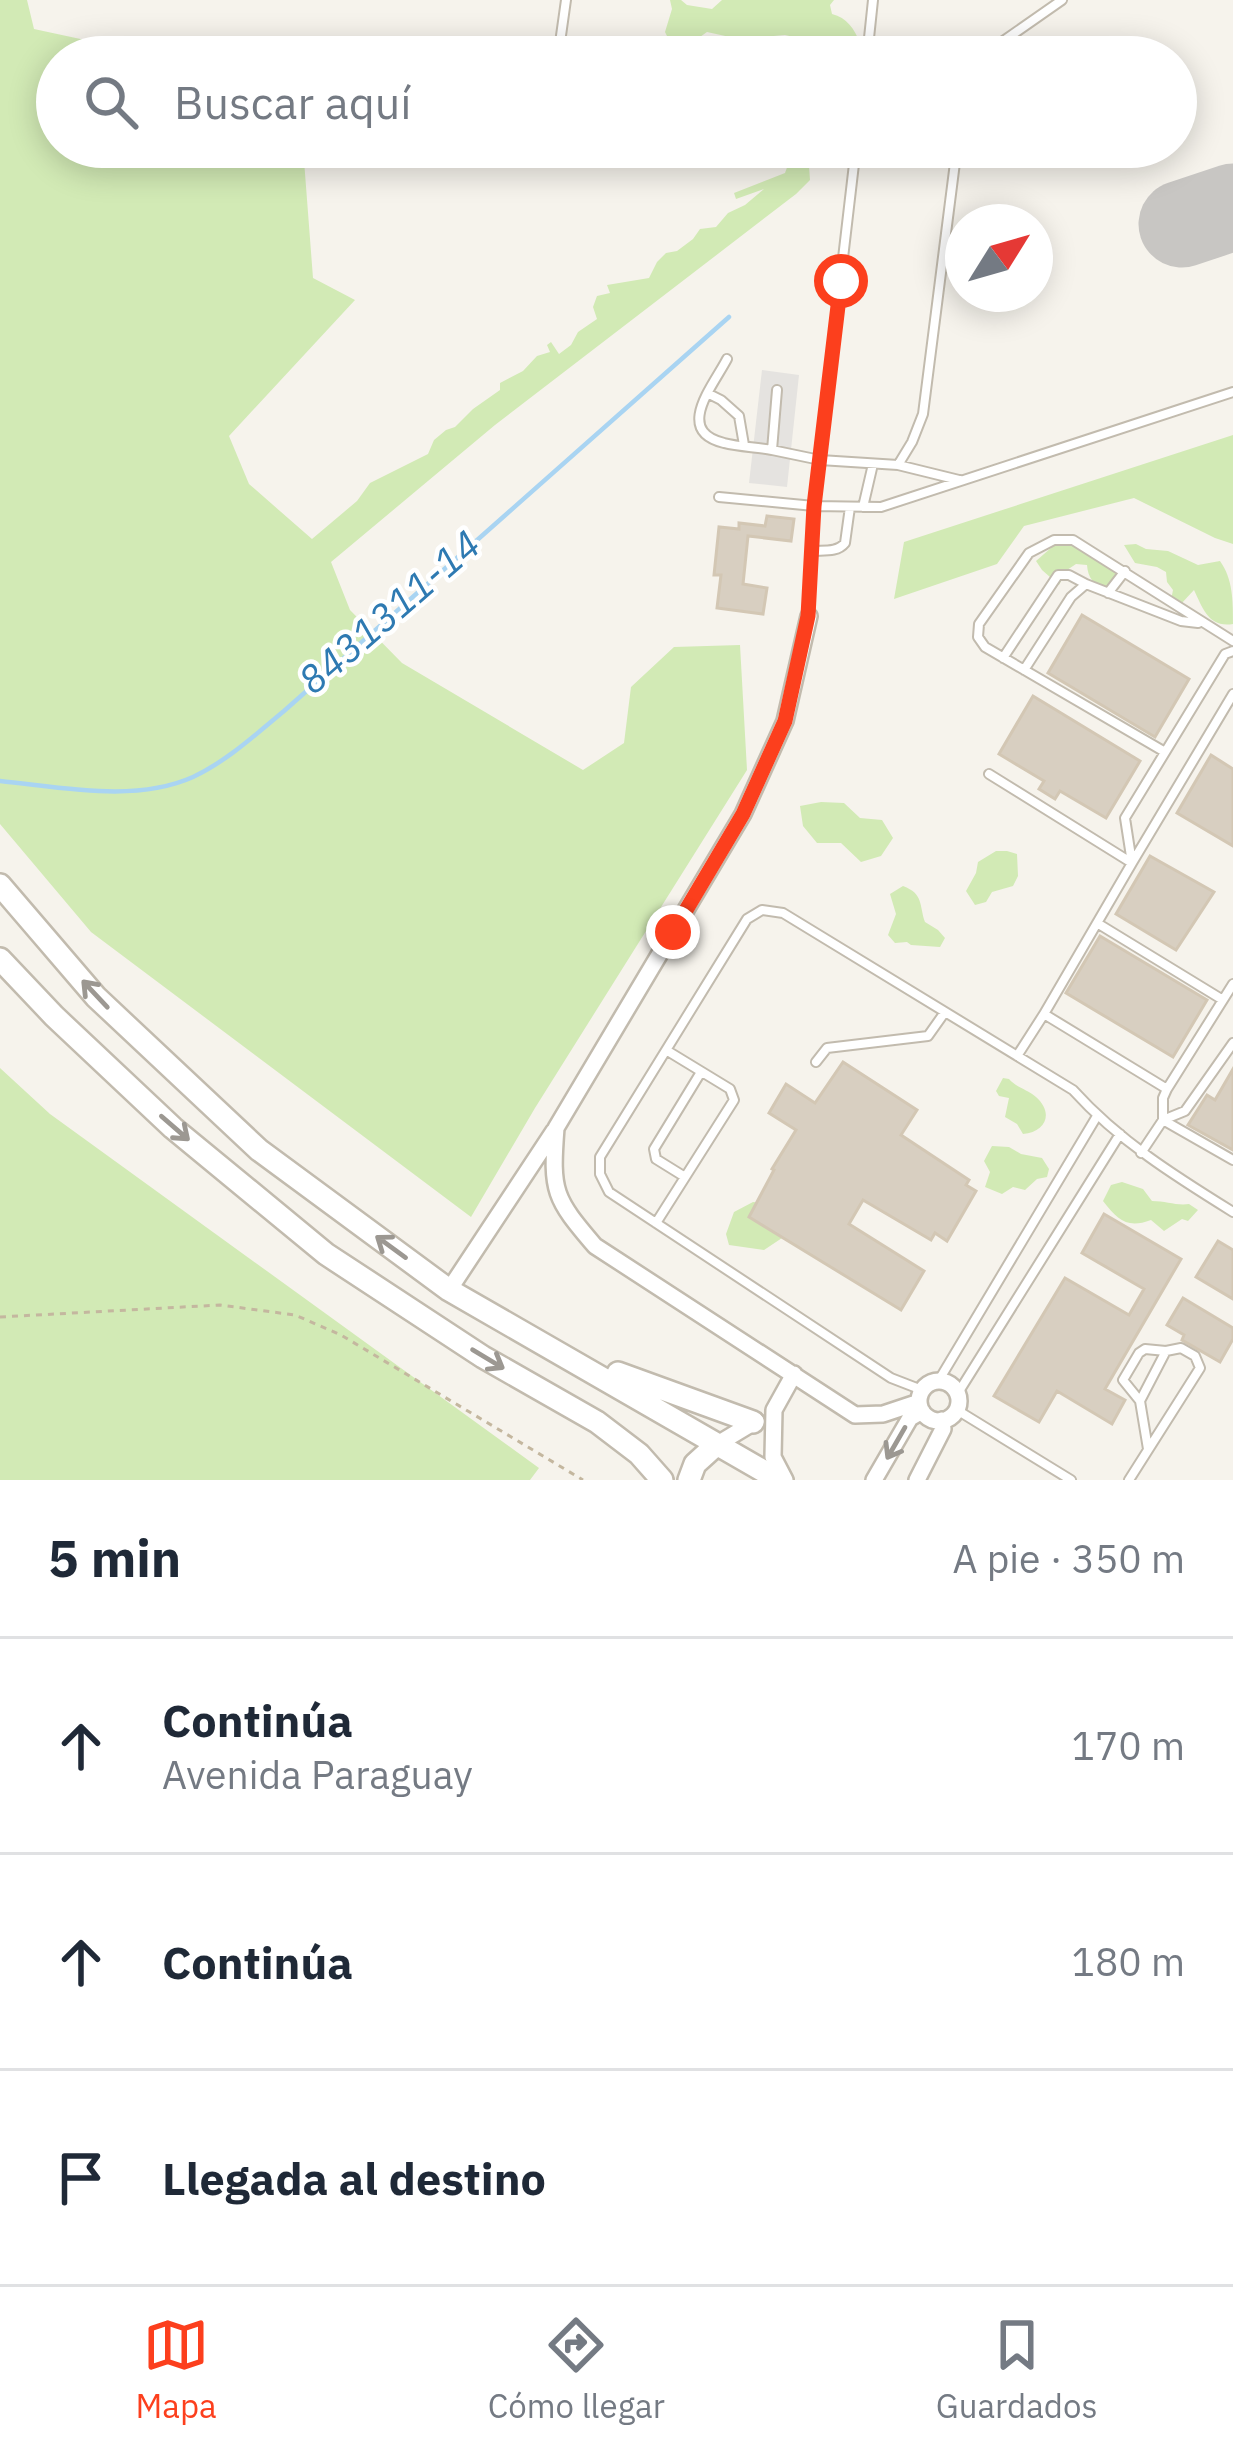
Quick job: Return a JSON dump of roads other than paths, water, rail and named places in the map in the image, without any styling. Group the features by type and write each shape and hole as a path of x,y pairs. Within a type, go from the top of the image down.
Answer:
{"street":[{"path":"449,1290 556,1129 743,814 785,721 808,616"},
{"path":"0,885 96,997 259,1150 449,1290 782,1480"},
{"path":"0,959 173,1128 326,1254 483,1358 598,1422 639,1454 662,1480"},
{"path":"556,1129 552,1174 563,1209 595,1246 855,1414 883,1414 921,1401"},
{"path":"526,1334 753,1422"},
{"path":"782,1480 772,1457 774,1410 794,1374"},
{"path":"874,1480 928,1384 939,1380 951,1384 957,1402 942,1420 943,1429 916,1480"},
{"path":"921,1401 931,1419 942,1420"},
{"path":"689,1480 695,1464 716,1445 774,1410"}],"lane":[{"path":"561,36 566,0"},
{"path":"869,36 873,0"},
{"path":"1010,36 1062,0"},
{"path":"808,616 814,506 854,168"},
{"path":"898,465 923,414 954,168"},
{"path":"728,359 698,415 708,438 820,460 898,465 959,480"},
{"path":"772,450 777,390"},
{"path":"719,497 814,506 880,506 1233,392"},
{"path":"709,394 739,416 744,445"},
{"path":"863,507 872,464"},
{"path":"812,551 842,547 850,507"},
{"path":"1165,752 985,647 978,637 979,624 1029,553 1054,540 1073,540 1233,641"},
{"path":"1108,592 1125,571"},
{"path":"1003,658 1058,575 1070,575 1181,622 1204,624"},
{"path":"1024,670 1071,597 1086,584"},
{"path":"1132,863 1125,818 1225,654 1233,651"},
{"path":"1017,1056 1233,694"},
{"path":"989,775 1132,863"},
{"path":"921,1401 609,1192 599,1174 600,1157 747,919 762,910 783,913 1073,1090 1141,1153 1233,1212"},
{"path":"1097,923 1223,1000"},
{"path":"1141,1153 1163,1120 1167,1089 1233,984"},
{"path":"816,1063 827,1048 928,1036 945,1012"},
{"path":"1044,1014 1167,1089"},
{"path":"1163,1120 1185,1111 1233,1043"},
{"path":"656,1222 734,1100 730,1088 666,1050"},
{"path":"685,1177 656,1159 654,1149 701,1072"},
{"path":"939,1380 1096,1116"},
{"path":"1163,1120 1233,1160"},
{"path":"1071,1480 957,1402 1120,1134"},
{"path":"1129,1480 1200,1368 1195,1357 1181,1348 1145,1349 1124,1380 1140,1401 1148,1449"},
{"path":"1140,1401 1166,1352"}],"waterway":[{"name":"8431311-14","path":"0,781 123,791 171,785 217,763 284,711 729,317"}]}
